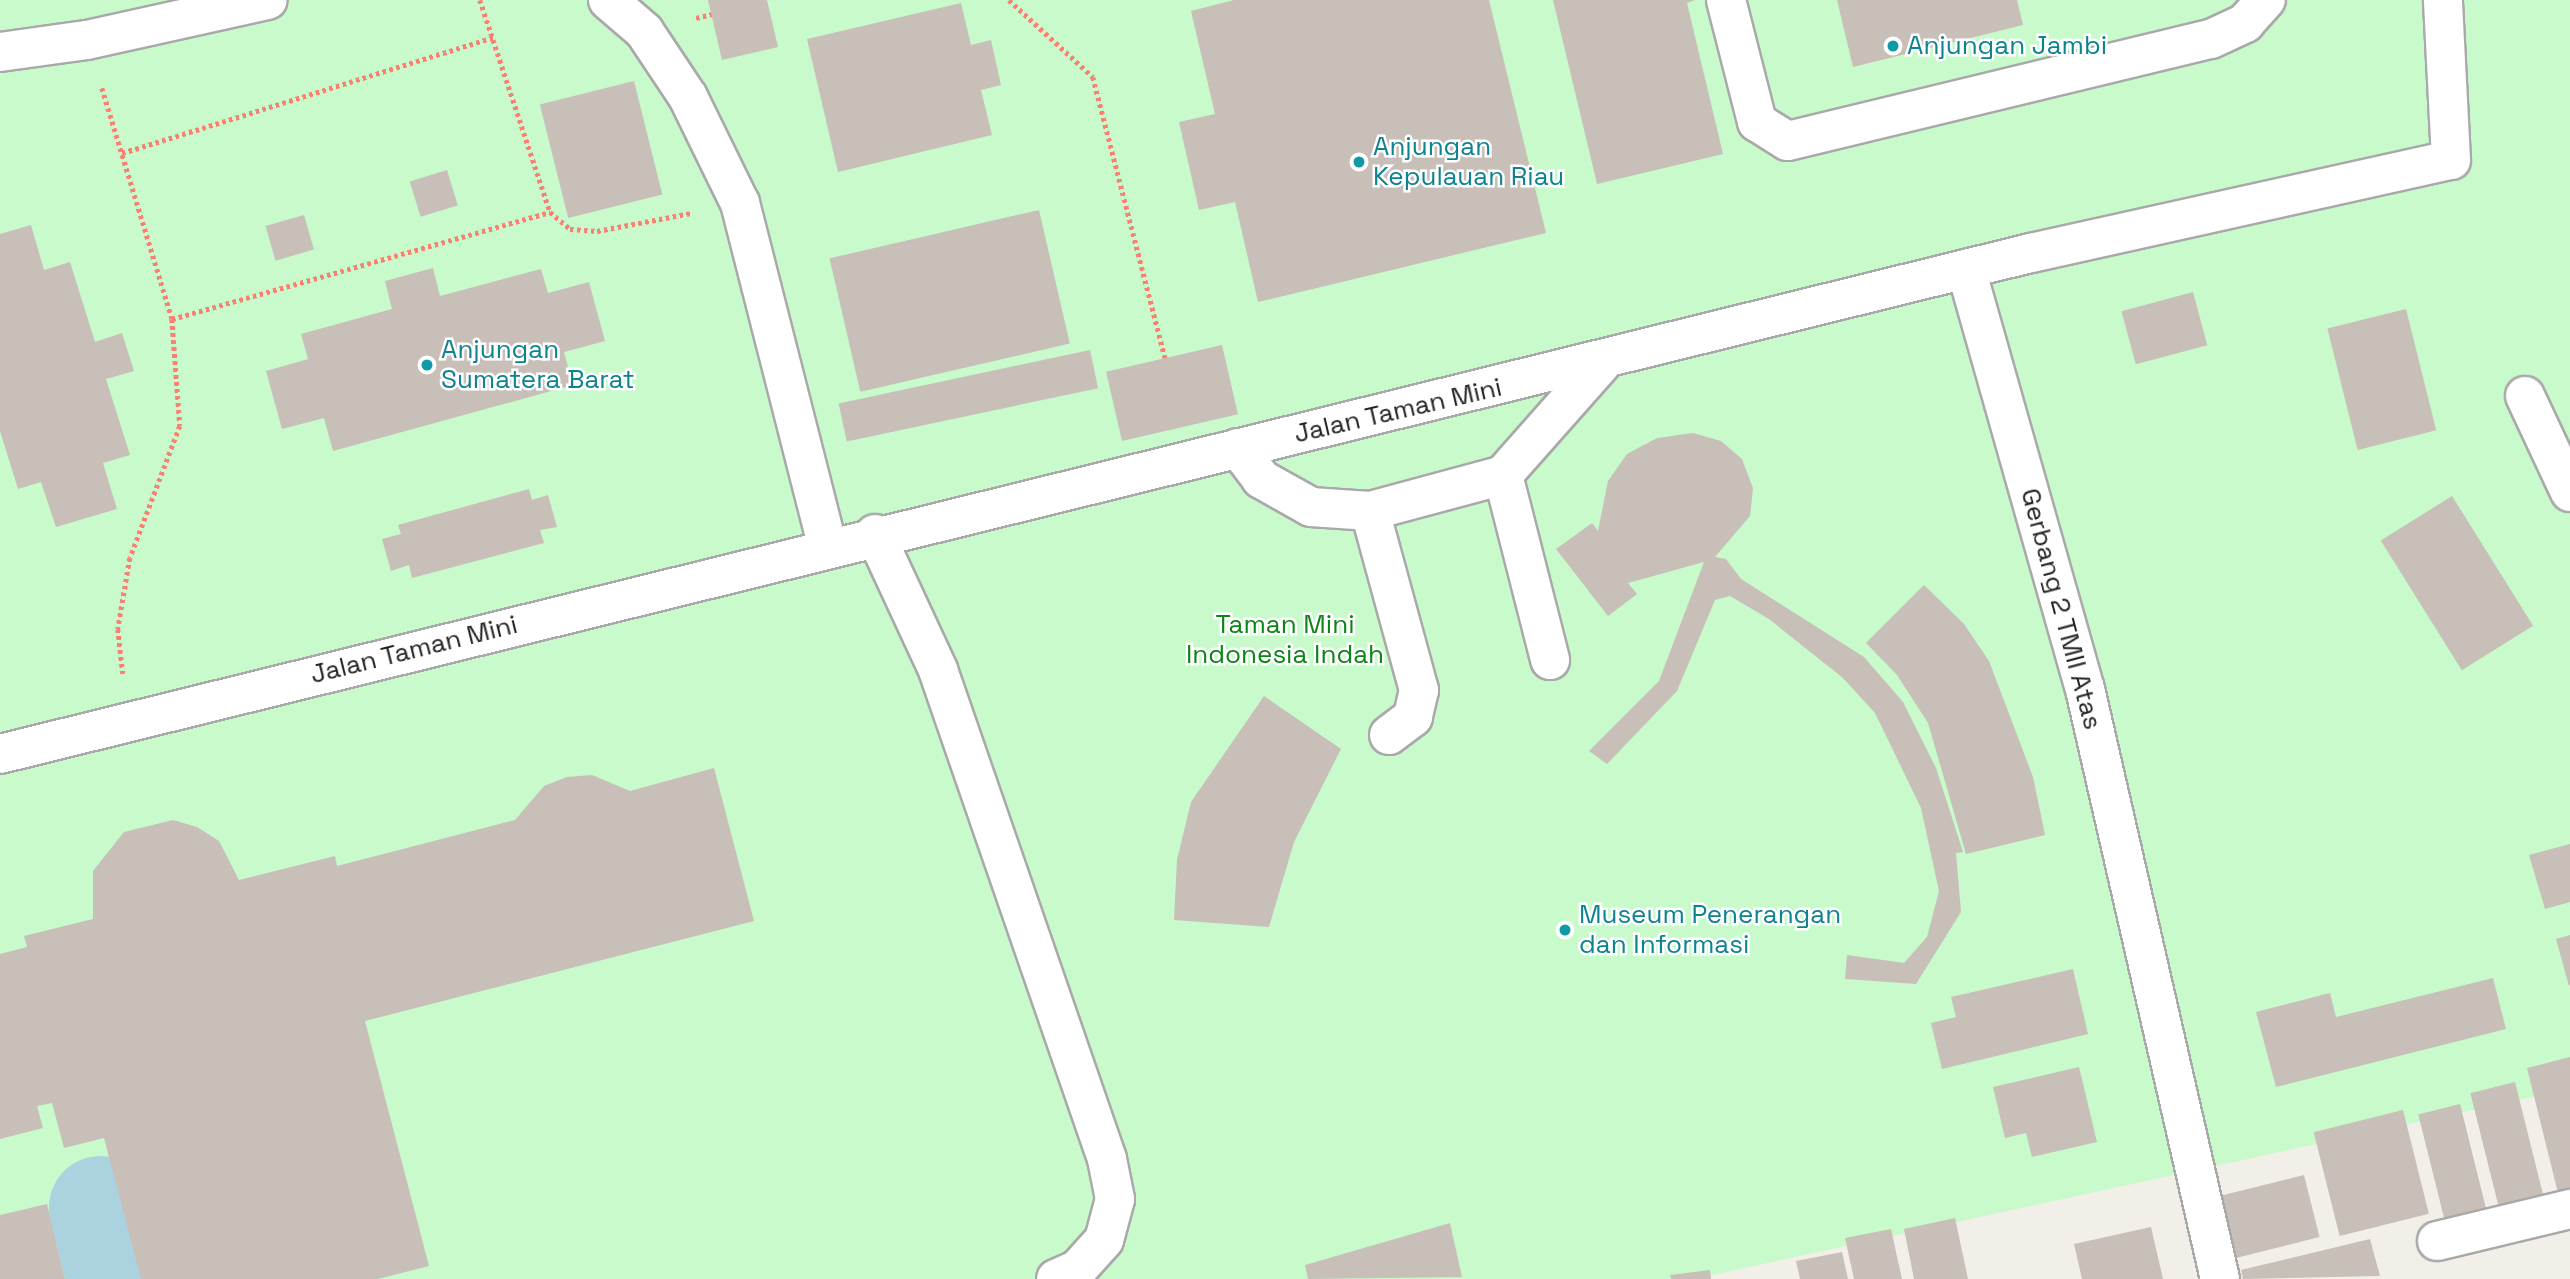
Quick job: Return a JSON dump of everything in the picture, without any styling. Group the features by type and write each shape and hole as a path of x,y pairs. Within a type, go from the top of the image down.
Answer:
{"street":[{"path":"0,52 87,40 268,0"},
{"path":"608,0 643,31 688,97 740,203 828,547"},
{"path":"1726,0 1757,122 1788,141 2211,39 2245,23 2266,0"},
{"name":"Jalan Taman Mini","path":"0,754 875,534 1602,363 1966,269 2451,160 2443,0"},
{"name":"Gerbang 2 TMII Atas","path":"1966,269 2085,689 2148,951 2183,1136 2220,1279"},
{"path":"1238,448 1261,479 1311,507 1370,511 1503,475 1602,363"},
{"path":"2525,396 2570,492"},
{"path":"1503,475 1550,660"},
{"path":"1370,511 1419,690 1413,717 1389,735"},
{"path":"875,534 938,670 1107,1159 1115,1199 1104,1240 1078,1269 1056,1279"},
{"path":"2437,1241 2570,1209"}],"path":[{"path":"480,0 495,37 550,212 570,229 597,231 740,203"},
{"path":"1009,0 1093,77 1165,358"},
{"path":"122,153 495,37"},
{"path":"87,40 172,319 180,426 130,558 118,629 129,721"},
{"path":"172,319 550,212"}],"green space":[{"name":"Taman Mini Indonesia Indah","path":"0,0 2570,0 2570,1089 1694,1279 0,1279"}],"building":[{"path":"708,0 767,0 778,47 722,60"},
{"name":"Anjungan Kepulauan Riau","path":"1234,0 1489,0 1546,233 1258,302 1235,202 1199,210 1179,122 1215,114 1191,11"},
{"path":"1553,0 1695,0 1687,3 1723,154 1597,184"},
{"name":"Anjungan Jambi","path":"1837,0 2017,0 2023,25 1853,67"},
{"path":"961,3 971,45 991,40 1001,85 981,90 992,135 838,172 807,39"},
{"path":"634,81 662,195 568,218 540,104"},
{"path":"447,170 458,205 421,217 410,181"},
{"path":"1039,210 1070,343 860,392 830,258"},
{"path":"304,215 314,250 275,261 266,226"},
{"path":"31,225 44,270 70,262 95,342 122,333 134,371 106,379 130,455 103,463 117,509 56,527 41,482 18,489 0,431 0,234"},
{"name":"Anjungan Sumatera Barat","path":"433,268 440,296 541,269 548,293 589,282 605,341 564,352 573,385 333,451 324,418 282,429 266,371 308,359 301,334 392,309 385,281"},
{"path":"2193,292 2207,345 2136,364 2122,311"},
{"path":"2406,309 2436,430 2358,450 2327,329"},
{"path":"1222,345 1238,414 1122,441 1106,372"},
{"path":"1090,350 1098,388 847,442 839,403"},
{"path":"1693,433 1721,441 1742,459 1753,488 1750,516 1715,557 1726,559 1741,579 1864,657 1903,702 1936,768 1963,852 1956,853 1961,912 1916,984 1845,979 1847,955 1904,963 1927,937 1939,891 1921,808 1875,713 1843,678 1769,619 1730,596 1715,600 1677,691 1607,764 1589,751 1659,681 1704,562 1628,583 1637,594 1608,616 1556,549 1592,523 1598,531 1608,481 1627,454 1657,438"},
{"path":"529,489 532,500 548,495 557,527 540,530 544,543 412,578 409,565 391,571 382,539 401,534 398,525"},
{"path":"2452,496 2533,626 2462,670 2381,541"},
{"path":"1924,585 1964,624 1989,661 2033,777 2045,835 1966,854 1928,723 1897,675 1866,643"},
{"path":"1264,696 1341,749 1294,842 1269,927 1174,920 1177,860 1191,802"},
{"path":"714,768 754,921 365,1021 429,1266 378,1279 141,1279 104,1138 64,1148 52,1103 37,1106 43,1128 0,1139 0,954 27,947 24,936 93,919 93,871 124,832 173,820 197,827 219,841 239,880 335,856 337,866 515,820 544,786 567,777 592,775 630,791"},
{"path":"2570,844 2570,902 2545,909 2529,855"},
{"path":"2570,935 2570,985 2569,986 2556,939"},
{"path":"2073,969 2088,1034 1942,1069 1931,1023 1956,1017 1951,997"},
{"path":"2493,978 2506,1029 2276,1087 2256,1012 2330,993 2336,1017"},
{"path":"2570,1057 2570,1194 2559,1197 2527,1068"},
{"path":"2079,1067 2097,1142 2032,1157 2026,1133 2005,1138 1993,1087"},
{"path":"2515,1082 2547,1209 2502,1220 2470,1093"},
{"path":"2460,1104 2490,1226 2449,1237 2418,1114"},
{"path":"2403,1110 2429,1214 2340,1236 2314,1132"},
{"path":"2304,1175 2319,1237 2237,1258 2222,1196"},
{"path":"47,1204 65,1279 0,1279 0,1215"},
{"path":"1955,1218 1968,1279 1914,1279 1904,1229"},
{"path":"1450,1223 1462,1277 1308,1279 1305,1265"},
{"path":"2151,1227 2163,1279 2082,1279 2074,1244"},
{"path":"1891,1229 1902,1279 1854,1279 1845,1238"},
{"path":"2370,1239 2380,1276 2243,1279 2241,1270"},
{"path":"1842,1252 1848,1279 1800,1279 1796,1261"},
{"path":"1710,1270 1711,1279 1671,1279 1670,1275"}],"waterway":[{"path":"100,1207 118,1279"}],"place":[{"name":"Anjungan Jambi","path":"1893,46"},
{"name":"Anjungan Kepulauan Riau","path":"1359,162"},
{"name":"Anjungan Sumatera Barat","path":"427,365"},
{"name":"Museum Penerangan dan Informasi","path":"1565,930"}]}
